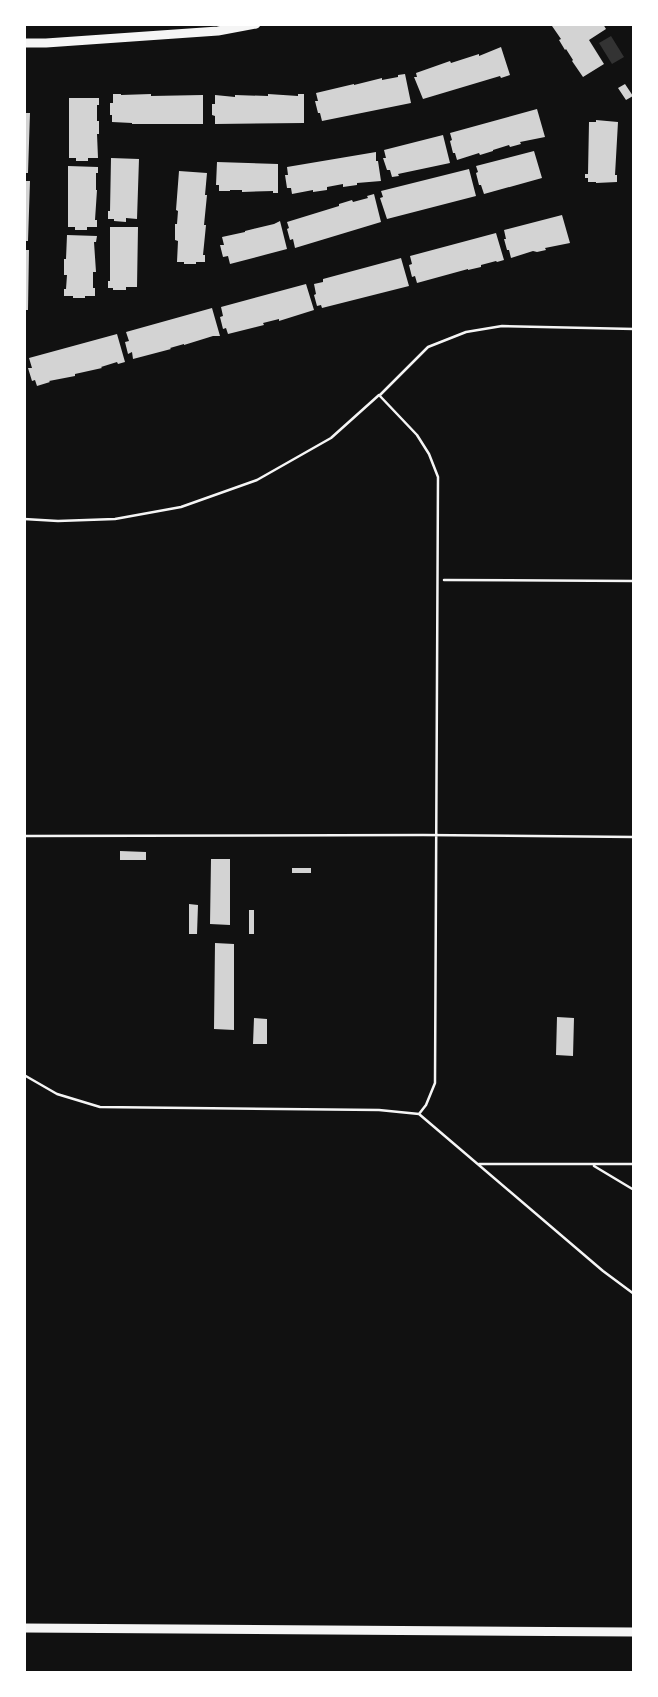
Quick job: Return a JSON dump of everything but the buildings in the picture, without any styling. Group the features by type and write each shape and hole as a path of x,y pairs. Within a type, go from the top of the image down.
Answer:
{"main road":[{"path":"24,43 205,32 256,24"},
{"path":"24,1628 634,1632"}],"lane":[{"path":"24,519 115,519 181,507 257,480 331,438 428,347 466,332 502,326 634,329"},
{"path":"379,395 417,435 429,454 438,477 435,1083 419,1114"},
{"path":"24,836 634,837"},
{"path":"24,1075 57,1094 100,1107 379,1110 419,1114 603,1271 634,1294"},
{"path":"479,1164 634,1164"},
{"path":"591,1164 634,1190"}],"path":[{"path":"438,580 634,581"}],"shaded area":[{"path":"611,36 624,57 612,64 599,43"}]}
